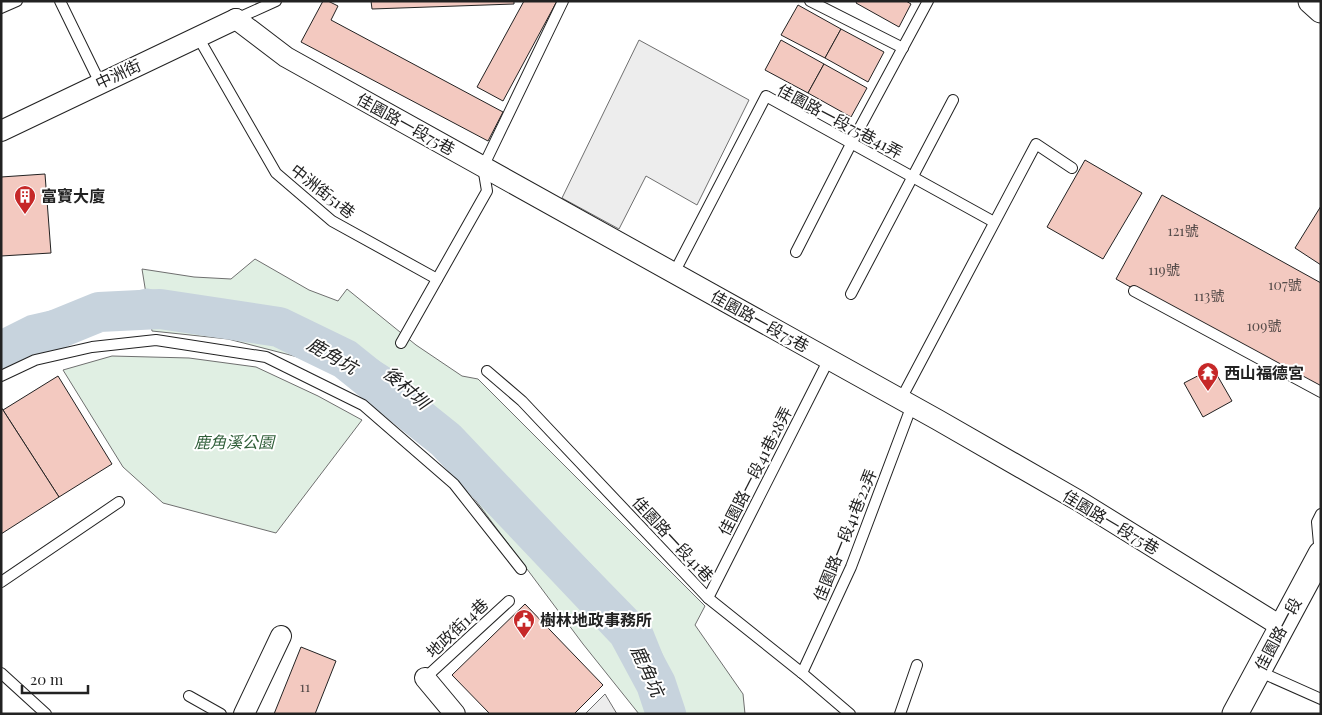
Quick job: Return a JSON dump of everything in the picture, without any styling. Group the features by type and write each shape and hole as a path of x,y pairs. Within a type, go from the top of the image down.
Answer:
{"street":[{"path":"1311,1 1321,10"},
{"name":"中洲街","path":"1,131 198,36 235,10"},
{"name":"佳園路一段75巷","path":"235,10 286,57 674,272 1079,501 1282,627"},
{"name":"佳園路一段","path":"1234,714 1321,555"},
{"path":"244,714 281,636"},
{"path":"425,678 455,714"}],"lane":[{"path":"1,8 16,1"},
{"path":"60,1 100,83"},
{"path":"235,10 276,1"},
{"path":"401,343 488,191 483,167 563,1"},
{"path":"810,1 903,48"},
{"path":"796,252 851,144 928,1"},
{"name":"中洲街51巷","path":"198,36 276,173 332,221 437,279"},
{"name":"佳園路一段75巷41弄","path":"674,272 766,96 994,222"},
{"path":"851,294 953,100"},
{"name":"佳園路一段41巷22弄","path":"802,673 851,567 906,402 994,222 1036,144 1072,168"},
{"path":"1134,290 1321,392"},
{"path":"1,376 35,360 92,347 156,340 266,357 363,405 454,484 521,569"},
{"name":"佳園路一段41巷28弄","path":"708,598 829,359"},
{"name":"佳園路一段41巷","path":"486,371 522,401 708,598 850,714"},
{"path":"1,582 119,502"},
{"path":"1321,514 1317,522 1321,555"},
{"name":"地政街14巷","path":"425,678 508,601"},
{"path":"900,714 917,665"},
{"path":"1257,671 1321,699"},
{"path":"1,673 46,714"},
{"path":"189,696 221,714"}],"green space":[{"path":"255,259 309,290 338,301 347,289 416,345 462,376 478,379 705,606 695,625 743,694 745,714 639,714 583,644 432,442 379,393 317,362 228,339 152,331 142,269 194,277 231,279"},
{"name":"鹿角溪公園","path":"112,356 189,358 256,367 318,396 362,420 276,533 163,503 123,467 63,370"}],"shaded area":[{"path":"639,40 749,100 697,205 646,176 619,229 562,198"},
{"path":"605,694 617,714 585,714"}],"building":[{"path":"323,1 328,1 338,6 331,20 503,112 488,141 301,42"},
{"path":"371,1 514,1 514,4 372,9"},
{"path":"524,1 557,1 503,101 477,87"},
{"path":"857,1 906,1 911,4 899,27 856,3"},
{"path":"798,5 841,29 825,58 781,35"},
{"path":"841,29 884,52 868,82 825,58"},
{"path":"781,40 824,64 808,93 765,70"},
{"path":"824,64 867,88 851,117 808,93"},
{"path":"1085,160 1142,193 1103,259 1047,227"},
{"name":"富寶大廈","path":"45,174 51,253 1,256 1,177"},
{"path":"1162,195 1321,283 1321,394 1116,279"},
{"path":"1321,206 1321,265 1295,248"},
{"name":"西山福德宮","path":"1213,368 1232,401 1203,417 1184,383"},
{"path":"58,376 112,464 59,497 3,410"},
{"path":"1,407 59,497 1,534"},
{"name":"樹林地政事務所","path":"525,604 603,685 574,714 490,714 452,675"},
{"path":"301,647 336,661 315,714 274,714"}],"waterway":[{"name":"後村圳","path":"1,333 29,319 147,292 271,315 333,336 390,372 451,428 648,627 683,714"},
{"name":"鹿角坑","path":"1,352 99,312 160,309 279,327 345,359 446,440 628,632 656,684 666,714"}],"place":[{"name":"富寶大廈","path":"25,215"},
{"name":"西山福德宮","path":"1208,392"},
{"name":"樹林地政事務所","path":"524,639"}]}
